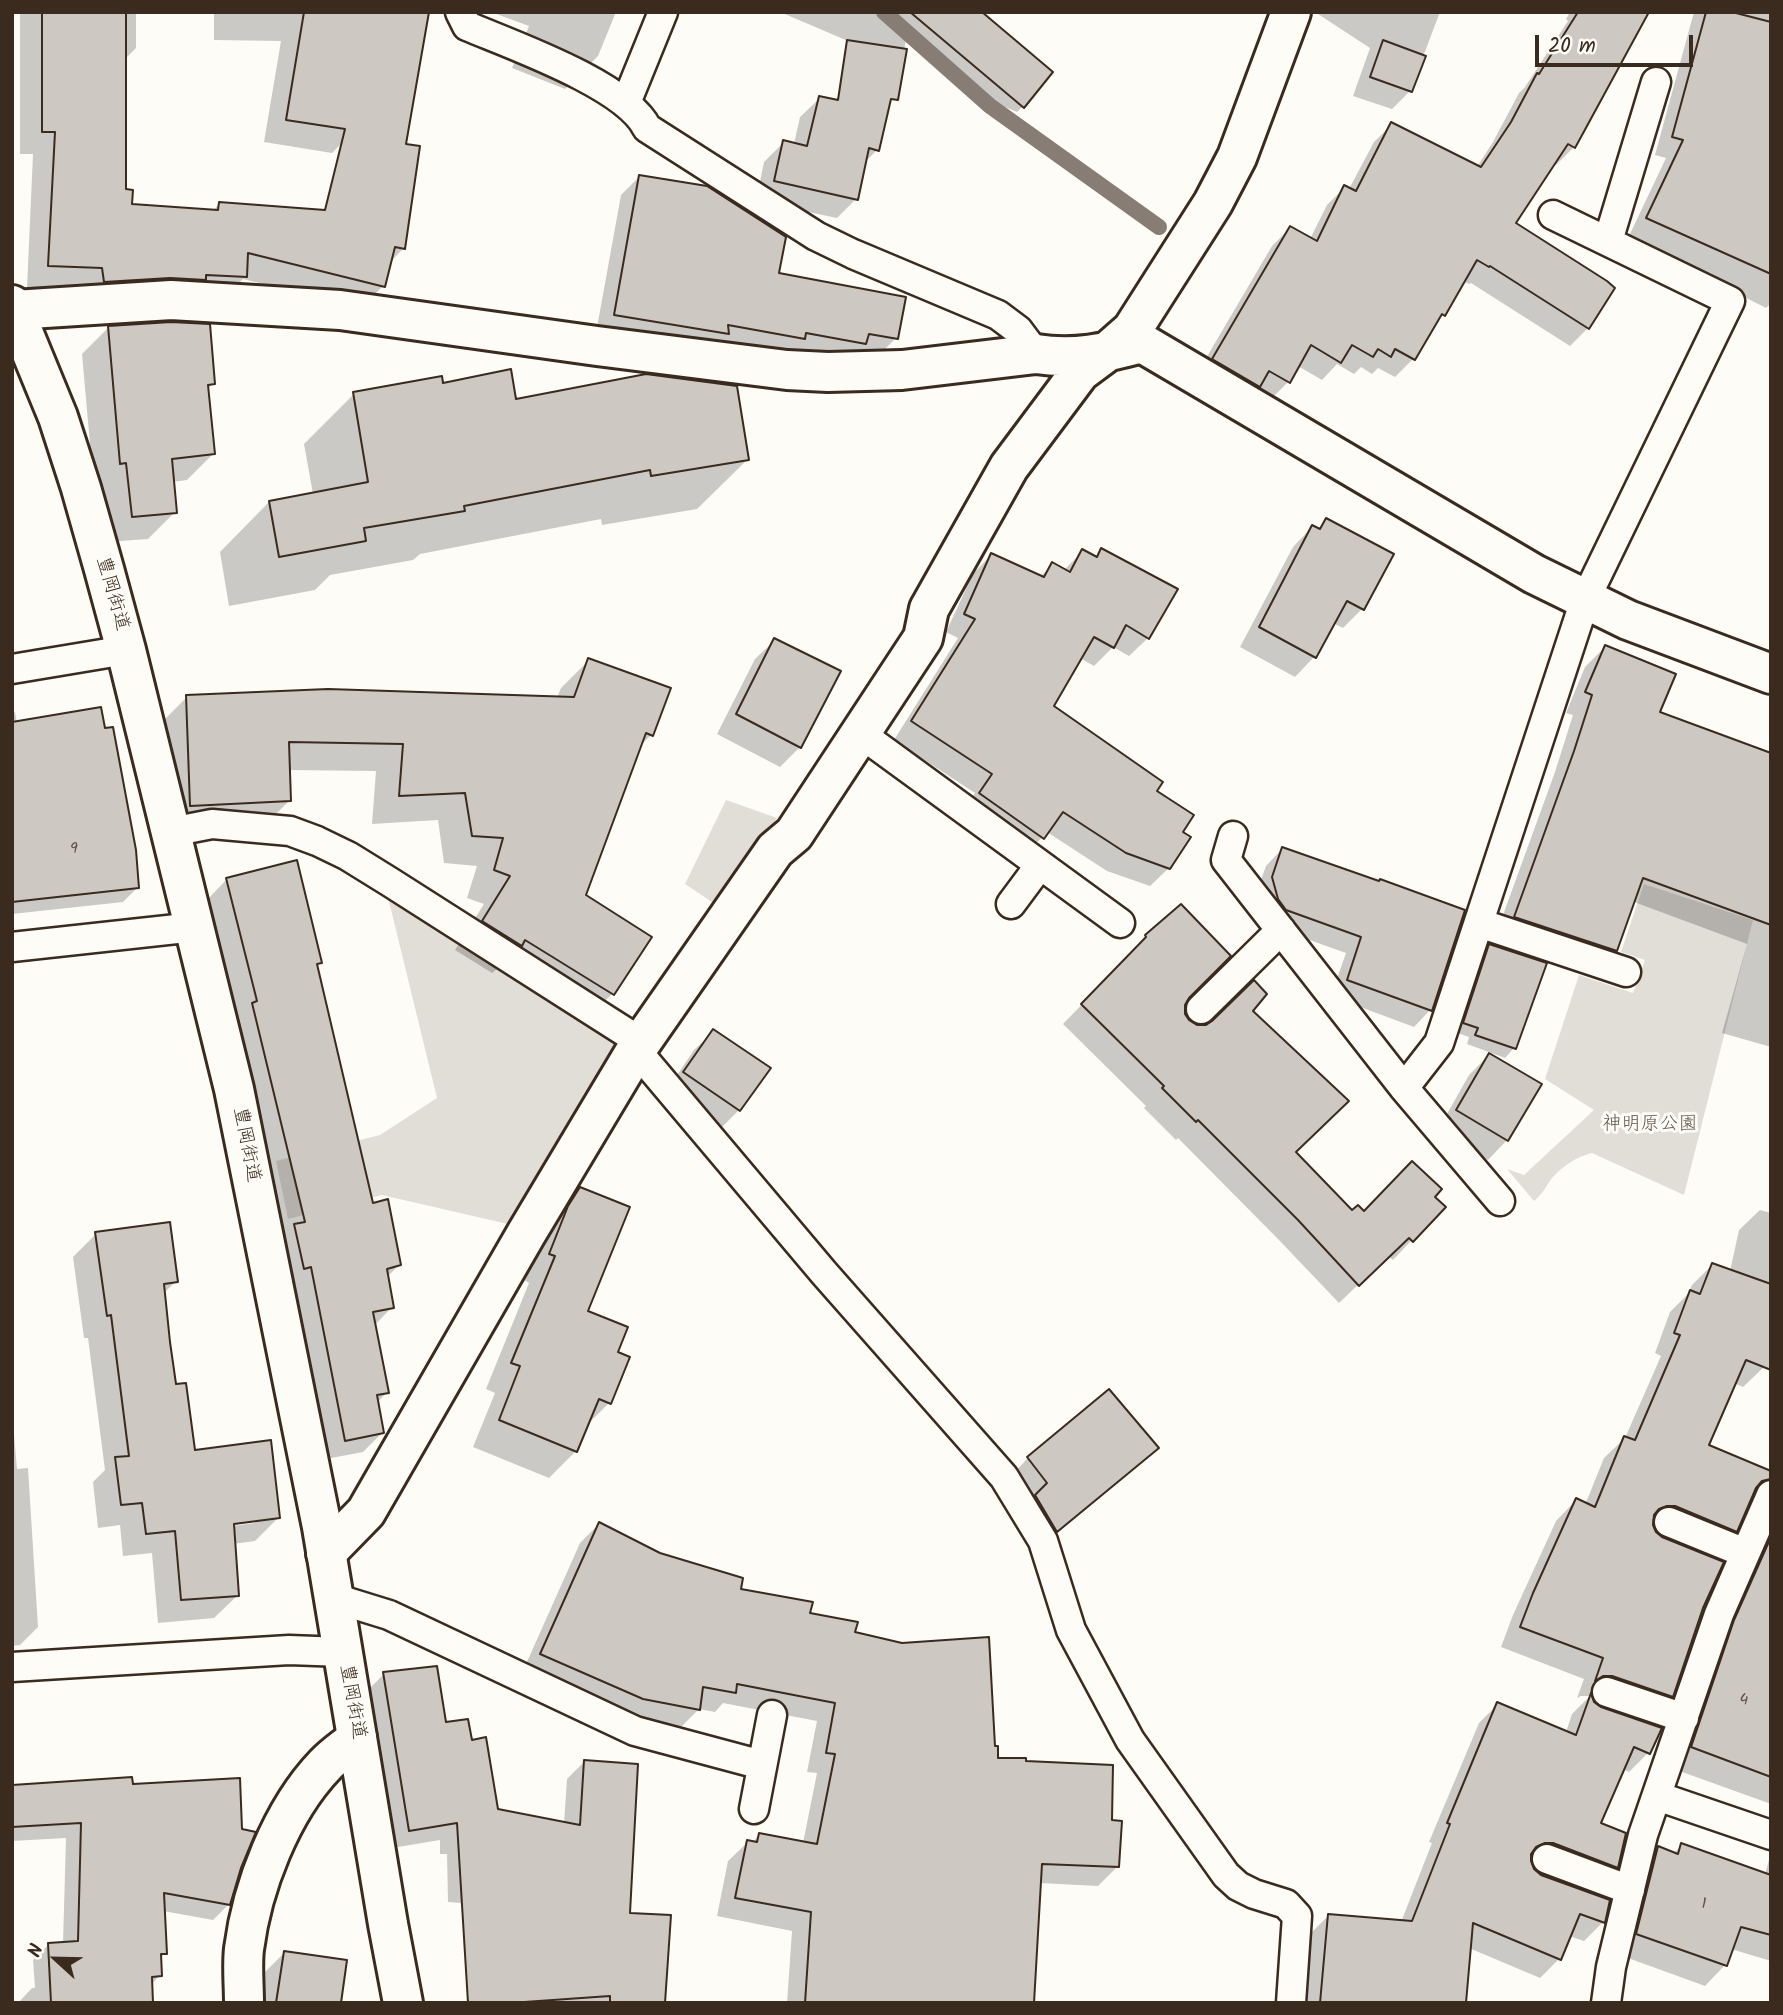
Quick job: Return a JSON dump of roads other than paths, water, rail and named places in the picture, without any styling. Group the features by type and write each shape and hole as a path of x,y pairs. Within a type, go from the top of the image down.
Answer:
{"street":[{"path":"326,1553 366,1512 636,1049 775,850 794,834 923,638 929,610 1009,467 1080,372 1132,330 1213,203 1237,156 1291,12"},
{"path":"13,307 171,300 340,310 787,370 828,372 902,370 1036,354 1075,357 1142,343 1534,573 1585,600 1628,620 1771,674"},
{"name":"豊岡街道","path":"13,307 58,417 127,650 234,1089 326,1553 403,2003"},
{"path":"244,2003 246,1940 263,1870 280,1830 324,1766 357,1738"}],"lane":[{"path":"460,12 467,26 587,78 626,103 642,117 647,128 816,236 998,315 1018,330 1036,354"},
{"path":"626,103 663,12"},
{"path":"1608,242 1656,82"},
{"path":"1404,1088 1439,1043 1585,600 1730,301 1553,215"},
{"path":"12,669 127,650"},
{"path":"861,734 1120,923"},
{"path":"172,832 212,824 290,831 317,841 348,856 390,882 630,1035 636,1049 824,1273 1004,1477 1043,1541 1071,1630 1130,1740 1226,1875 1238,1886 1254,1894 1286,1904 1297,1916 1291,2003"},
{"path":"1233,836 1226,860 1404,1088 1500,1201"},
{"path":"1011,904 1040,865"},
{"path":"1479,923 1626,972"},
{"path":"12,947 195,927"},
{"path":"1201,1009 1281,930"},
{"path":"1606,2003 1611,1967 1643,1835 1720,1614 1769,1503"},
{"path":"1669,1522 1745,1553"},
{"path":"334,1598 389,1615 635,1731 762,1765"},
{"path":"12,1667 289,1650 343,1652"},
{"path":"1607,1692 1684,1718"},
{"path":"754,1809 772,1715"},
{"path":"1657,1796 1771,1835"},
{"path":"1547,1859 1630,1890"}],"waterway":[{"path":"884,12 990,106 1159,227"}],"park label":[{"name":"神明原公園","path":"1650,1126"}]}
